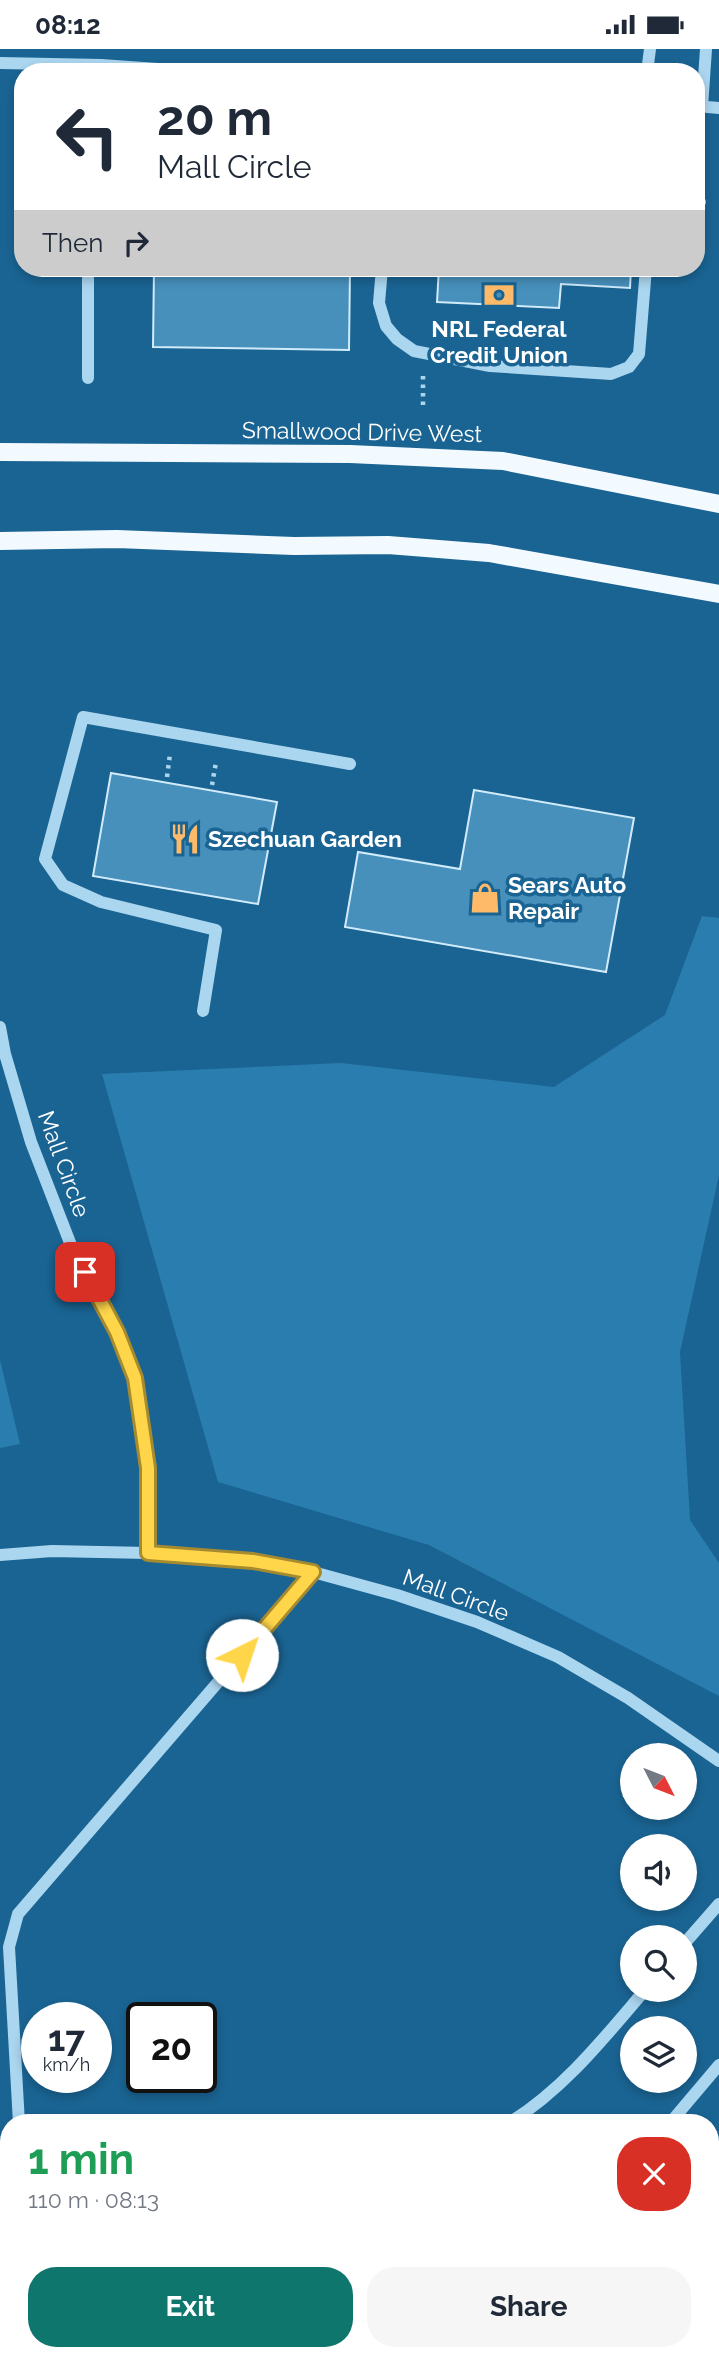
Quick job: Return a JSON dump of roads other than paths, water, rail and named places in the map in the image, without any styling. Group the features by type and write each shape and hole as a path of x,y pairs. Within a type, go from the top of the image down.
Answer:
{"main road":[{"name":"Smallwood Drive West","path":"0,452 350,454 503,461 719,504"},
{"path":"0,541 117,539 294,546 388,545 489,553 719,594"}],"street":[{"path":"0,62 33,63"},
{"path":"88,277 88,378"},
{"path":"381,277 379,303 386,326 397,339 414,351 490,366 611,374 629,367 639,354 645,277"},
{"path":"202,1011 216,930 101,902 63,885 45,859 83,717 350,764"},
{"name":"Mall Circle","path":"0,1027 5,1055 31,1142 74,1252 117,1332 135,1378 148,1468 148,1553"},
{"name":"Mall Circle","path":"0,1555 52,1551 148,1553 253,1561 313,1572 397,1595 477,1622 558,1657 628,1697 719,1761"},
{"path":"18,2114 4,1947 18,1914 313,1572"},
{"path":"697,1929 719,1904"},
{"path":"523,2114 560,2085 634,2002"},
{"path":"678,2114 719,2065"}],"place":[{"name":"NRL Federal Credit Union","path":"499,295"},
{"name":"Szechuan Garden","path":"185,839"},
{"name":"Sears Auto Repair","path":"485,898"}]}
